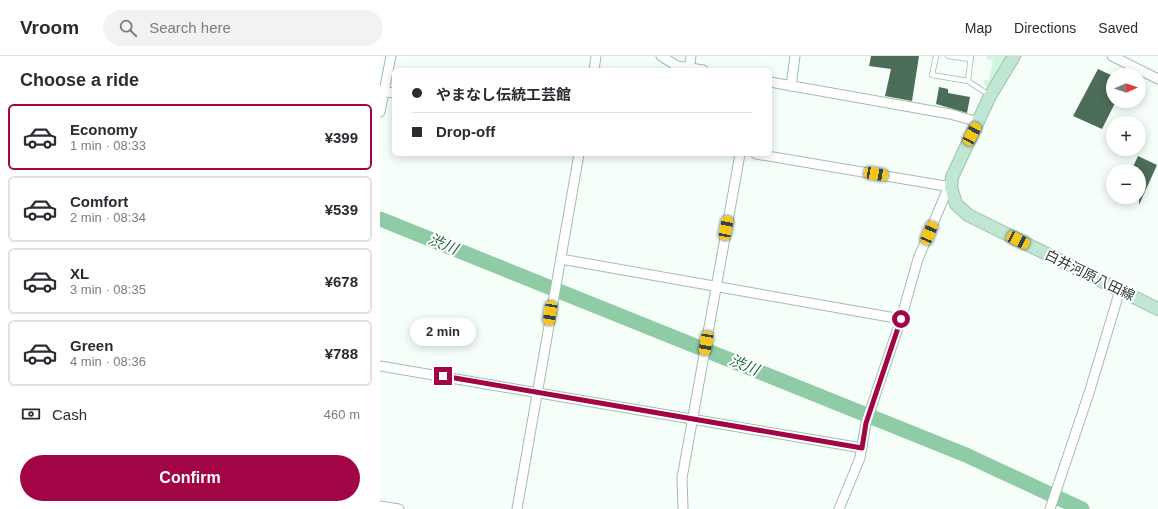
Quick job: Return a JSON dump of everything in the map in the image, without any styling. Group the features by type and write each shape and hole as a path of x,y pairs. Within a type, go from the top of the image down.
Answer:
{"main road":[{"path":"951,187 956,167 990,96 1014,56"},
{"name":"白井河原八田線","path":"951,187 956,204 968,215 1158,309"}],"street":[{"path":"380,112 382,91 391,56"},
{"path":"594,68 596,56"},
{"path":"661,56 677,66 689,68 691,56"},
{"path":"791,86 795,56"},
{"path":"1112,56 1158,79"},
{"path":"772,82 950,114 978,122"},
{"path":"382,91 392,93"},
{"path":"517,509 579,156"},
{"path":"683,509 682,478 740,156"},
{"path":"768,156 951,187 946,194 918,259 901,319 870,409 860,458 839,509"},
{"path":"561,259 901,319"},
{"path":"1051,506 1089,393 1120,290"},
{"path":"380,366 862,448"},
{"path":"380,506 399,509"}],"lane":[{"path":"936,56 932,75 968,81 990,96"},
{"path":"948,56 971,58 968,81"}],"green space":[{"path":"987,56 1009,56 990,88 984,84 984,80 989,80 993,60 987,59"}],"building":[{"path":"871,56 919,56 912,101 885,96 891,69 869,66"},
{"path":"1098,69 1106,73 1106,108 1112,108 1108,116 1106,116 1106,121 1102,129 1073,116"},
{"path":"939,87 948,89 948,93 970,97 967,113 936,104"},
{"path":"1138,156 1157,165 1146,189 1146,164 1134,164"}],"waterway":[{"name":"渋川","path":"380,219 966,455 1082,509"}],"route":[{"path":"443,376 656,414 862,448 866,423 901,319"}]}
